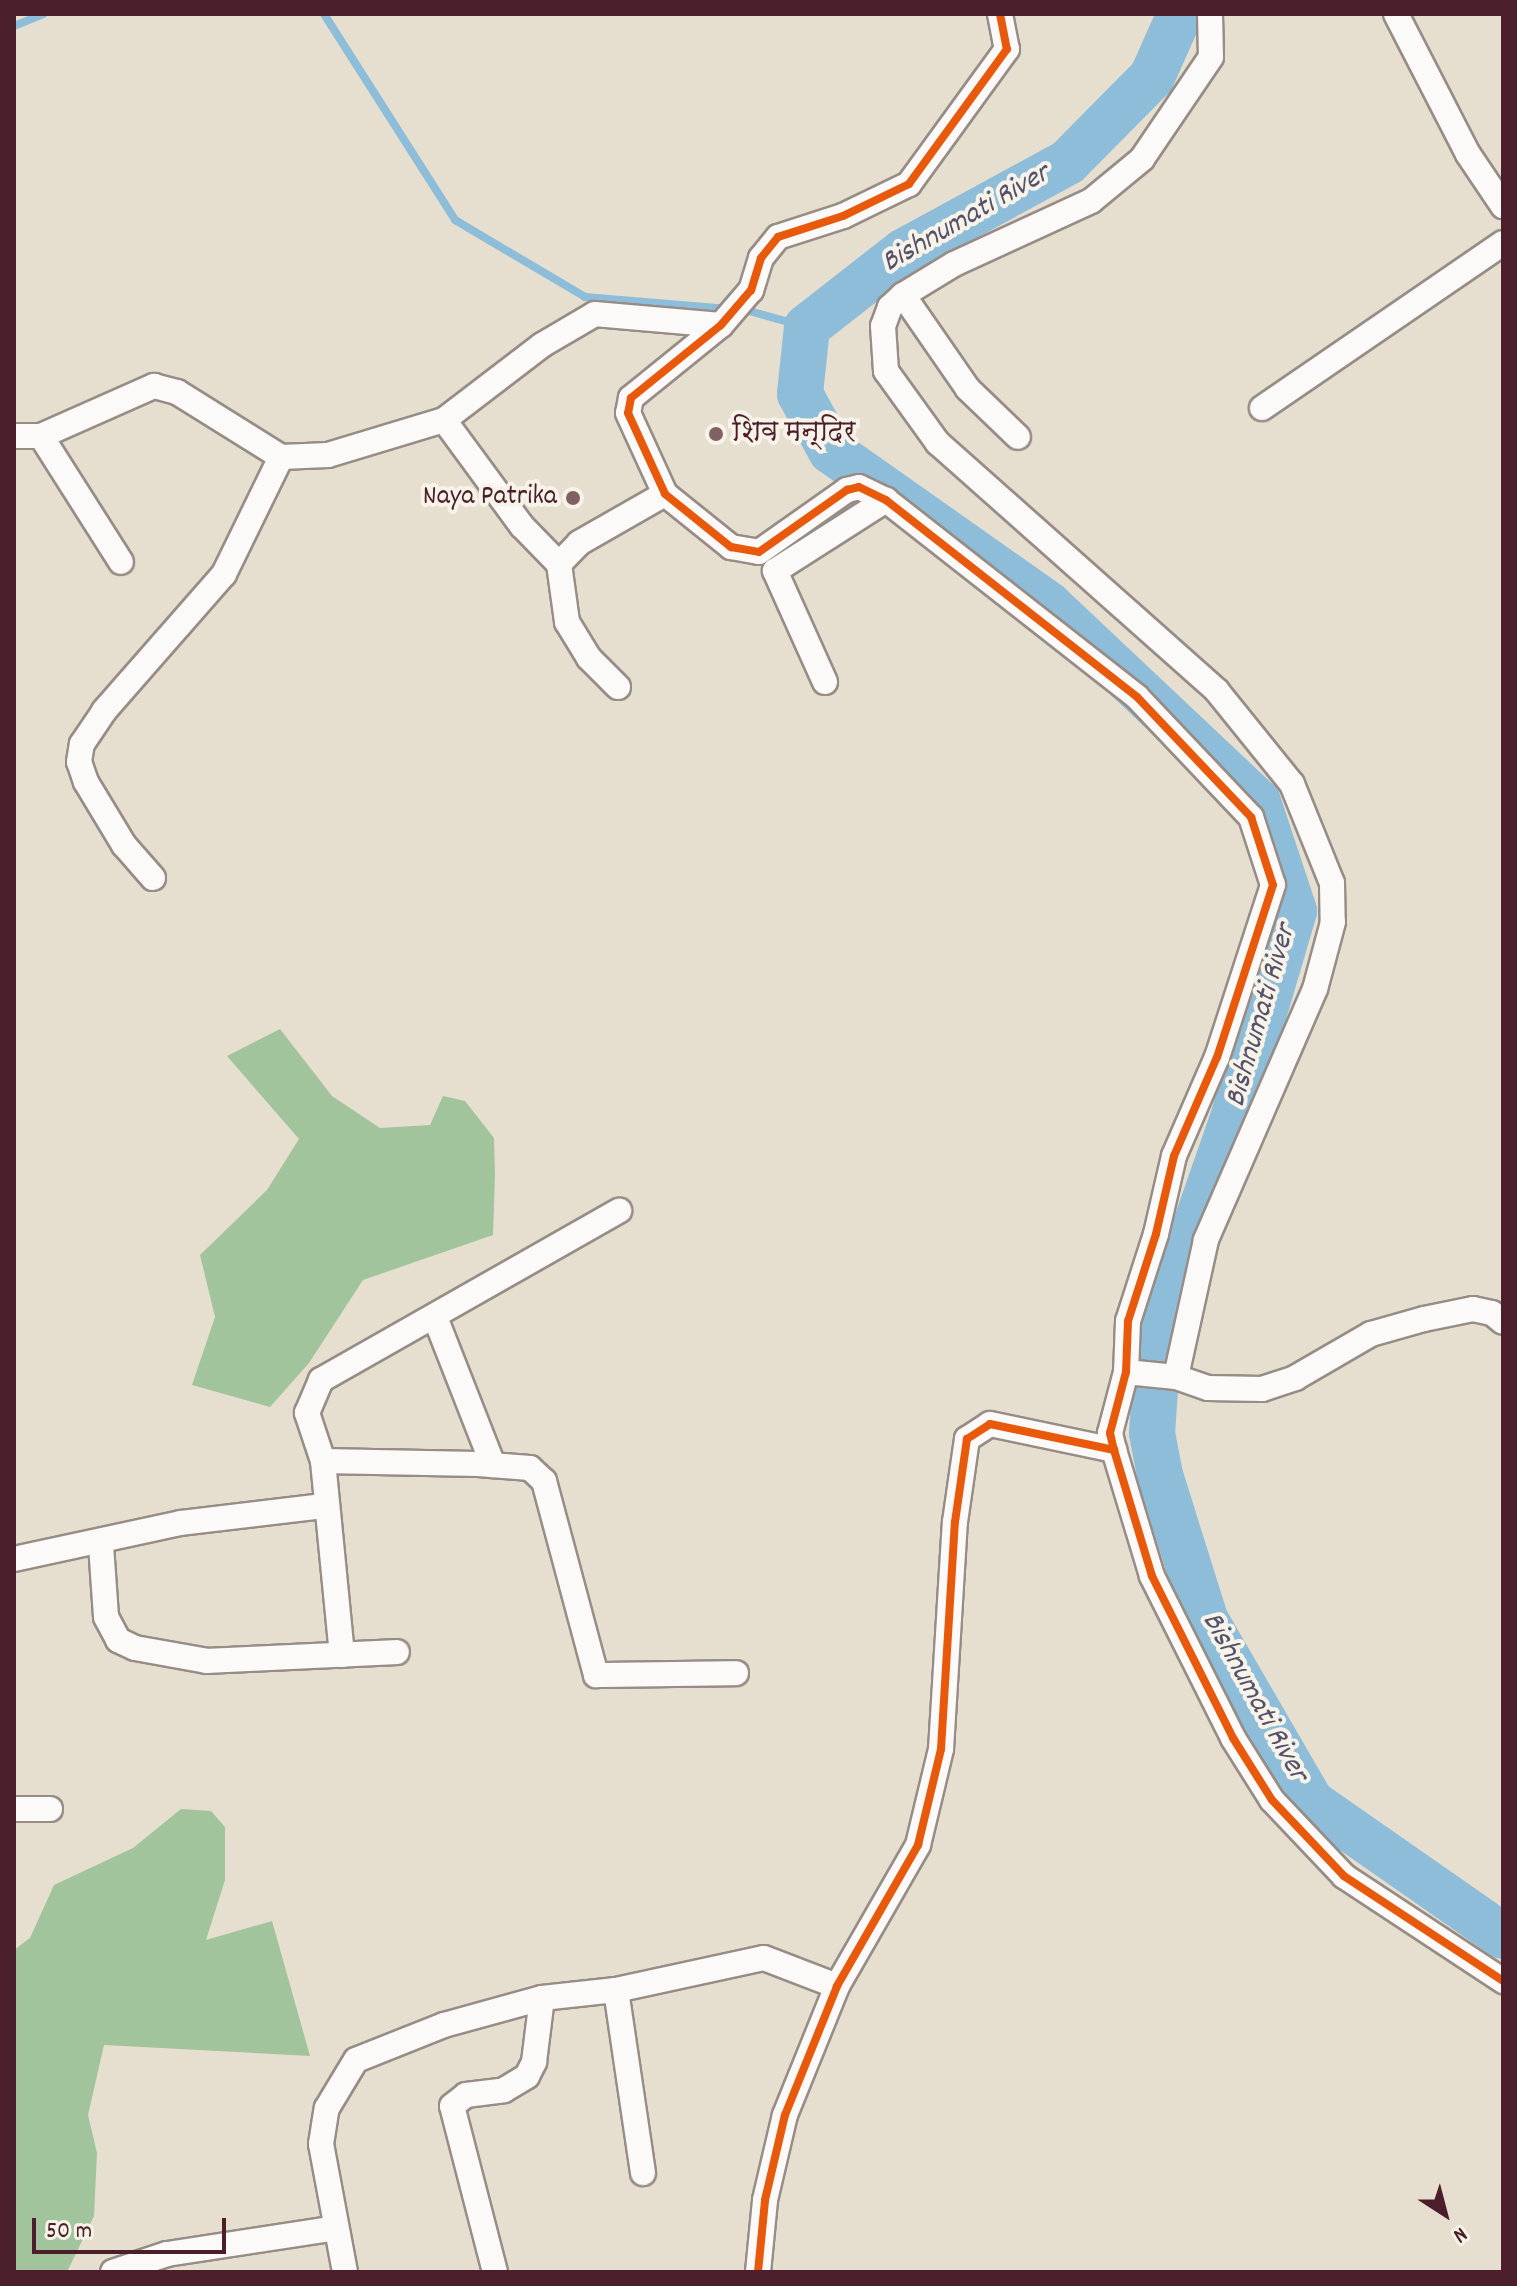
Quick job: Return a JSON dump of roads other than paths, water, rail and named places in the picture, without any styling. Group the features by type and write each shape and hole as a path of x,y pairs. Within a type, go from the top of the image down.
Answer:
{"street":[{"path":"1000,14 1007,49 909,184 843,216 778,237 761,258 751,290 721,325 631,398 628,413 665,494 731,547 759,552 847,490 859,487 886,500 1137,697 1201,759 1251,817 1273,885 1217,1057 1174,1156 1156,1234 1128,1321 1135,1373 1110,1433 1152,1576 1233,1738 1272,1800 1344,1876 1503,1981"},
{"path":"1176,1377 1206,1240 1315,989 1333,922 1332,883 1292,784 1217,691 938,443 903,399 886,371 883,326 890,307 903,295 954,264 1091,201 1142,159 1211,57 1210,14"},
{"path":"1396,14 1468,154 1503,206"},
{"path":"1262,408 1503,243"},
{"path":"903,295 968,389 1018,437"},
{"path":"14,436 41,436 154,386 177,392 281,457 328,455 444,420 542,345 595,314 721,325"},
{"path":"444,420 513,514 559,564 567,622 589,658 618,687"},
{"path":"41,436 121,562"},
{"path":"153,878 124,845 86,782 79,762 82,744 104,711 224,574 281,457"},
{"path":"559,564 579,543 665,494"},
{"path":"825,682 775,571 886,500"},
{"path":"342,1655 324,1506 323,1461 307,1413 321,1380 619,1211"},
{"path":"1135,1373 1176,1377 1208,1388 1262,1389 1295,1378 1371,1334 1411,1322 1473,1309 1492,1313 1503,1322"},
{"path":"435,1317 493,1465"},
{"path":"758,2272 765,2200 785,2115 837,1986 918,1845 941,1749 955,1522 967,1439 990,1424 1114,1450"},
{"path":"323,1461 530,1468 544,1481 596,1675 736,1673"},
{"path":"14,1559 101,1545 181,1523 324,1506"},
{"path":"101,1545 106,1617 118,1640 127,1644 207,1661 397,1652"},
{"path":"14,1809 50,1809"},
{"path":"345,2272 321,2144 327,2108 356,2060 444,2025 542,1998 616,1990 764,1958 837,1986"},
{"path":"616,1990 643,2173"},
{"path":"495,2272 452,2106 466,2095 504,2090 527,2076 534,2062 542,1998"},
{"path":"113,2272 167,2254 336,2228"}],"waterway":[{"path":"14,26 43,14"},
{"path":"324,14 455,220 585,297 728,309"},
{"name":"Bishnumati River","path":"1180,14 1152,77 1068,162 903,252 807,327 800,394 831,451 1049,605 1258,802 1294,911 1232,1121 1159,1331 1152,1433 1160,1475 1205,1619 1311,1802 1503,1936"},
{"path":"742,309 807,327"}],"place":[{"name":"शिव मन्दिर","path":"716,434"},
{"name":"Naya Patrika","path":"573,498"}]}
